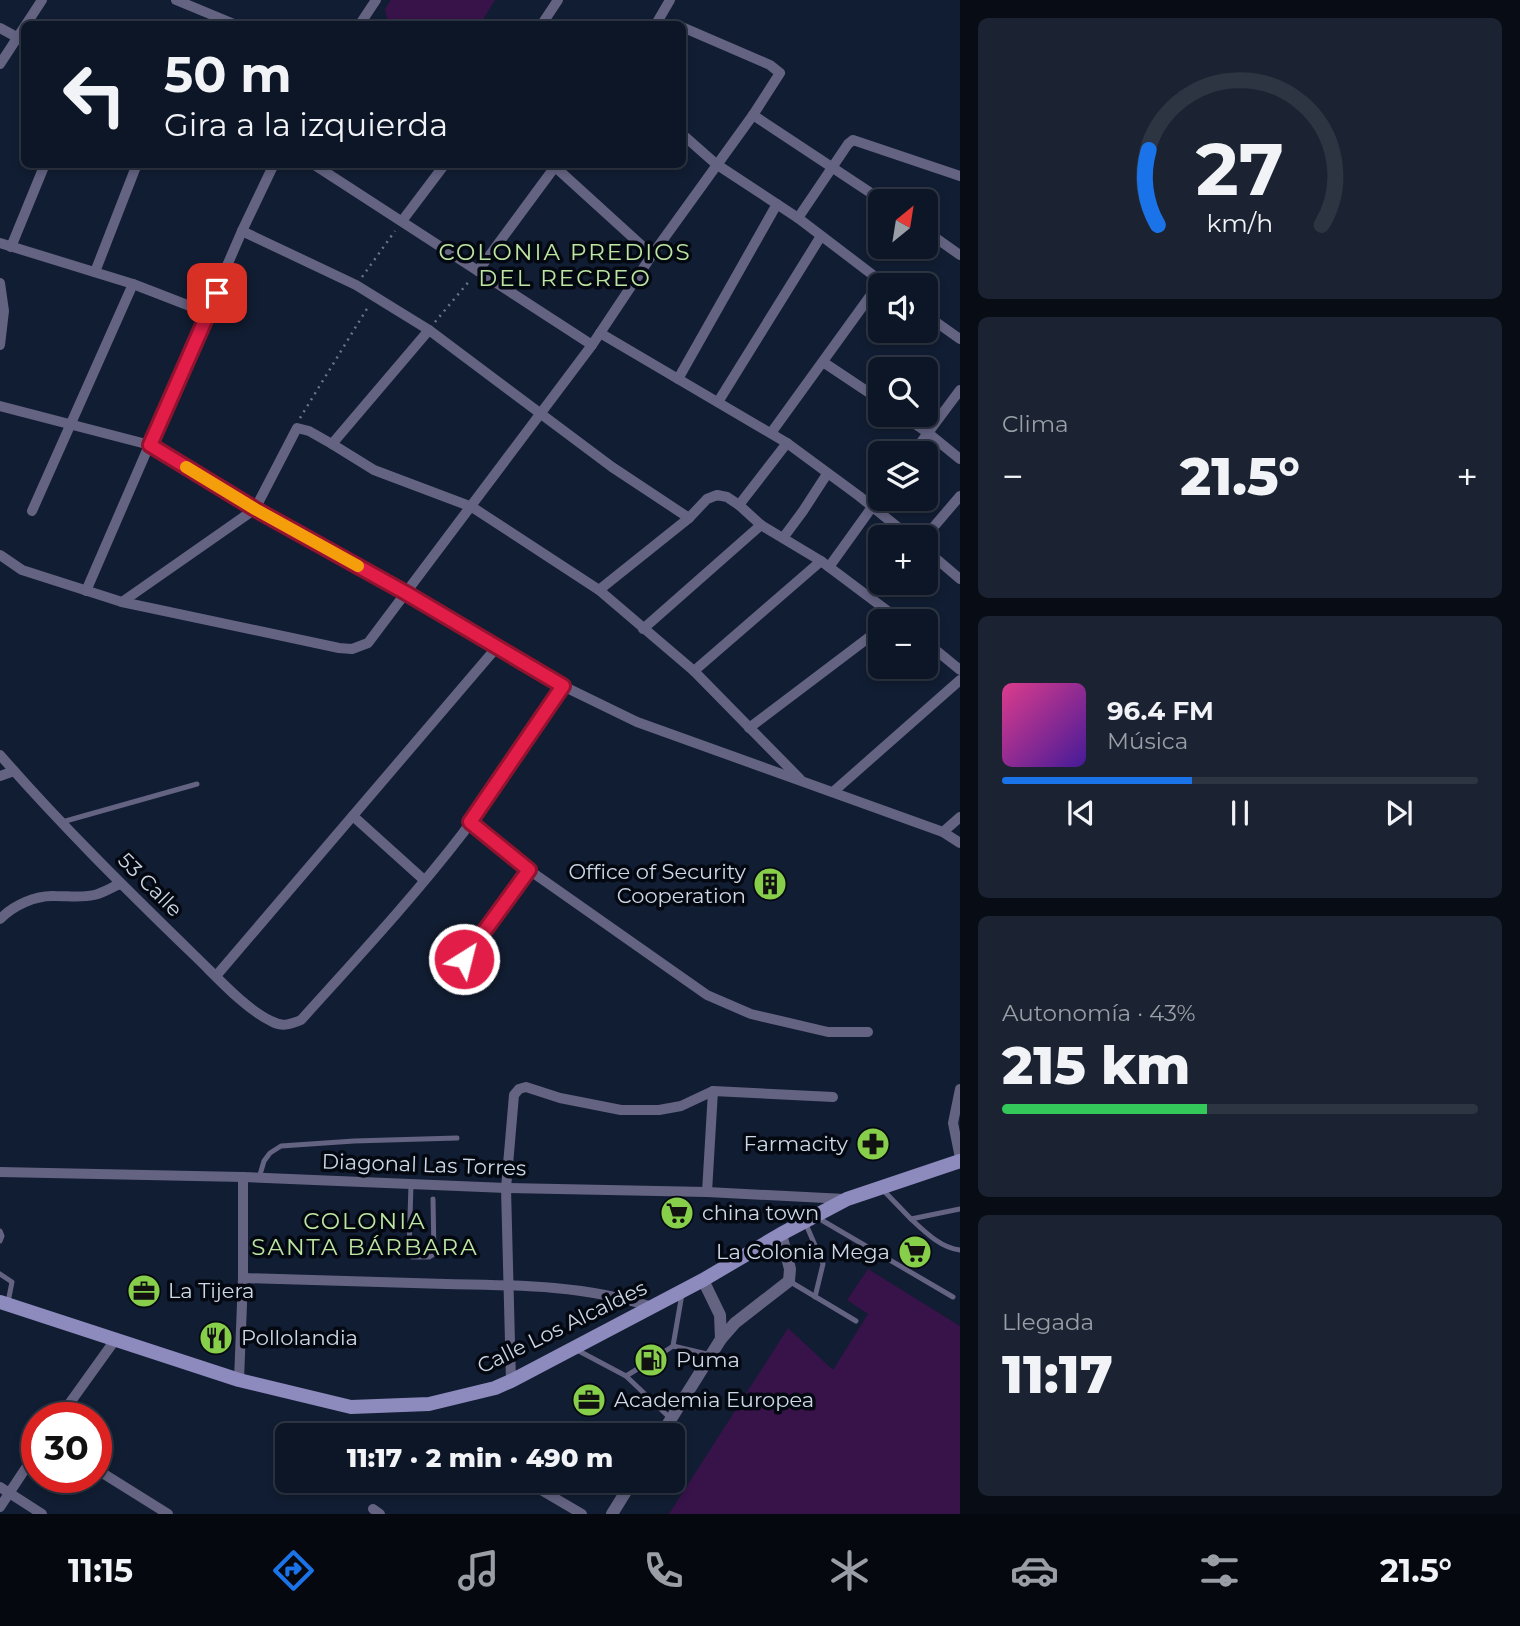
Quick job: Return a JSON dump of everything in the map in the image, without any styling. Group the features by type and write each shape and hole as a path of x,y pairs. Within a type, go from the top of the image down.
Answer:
{"main road":[{"name":"Calle Los Alcaldes","path":"4,1303 239,1380 351,1407 429,1404 495,1388 511,1381 703,1280 847,1199 960,1160"}],"street":[{"path":"30,21 42,0"},
{"path":"176,0 227,21"},
{"path":"359,0 374,3 367,21"},
{"path":"547,21 558,0"},
{"path":"659,21 670,0"},
{"path":"0,28 20,39 0,64"},
{"path":"0,555 22,570 122,602 339,648 352,649 368,643 592,345 716,164 754,115 780,73 686,29"},
{"path":"754,115 868,191"},
{"path":"686,138 716,164 798,218 870,273"},
{"path":"798,218 853,140 960,176"},
{"path":"43,168 6,245 134,284 208,313"},
{"path":"95,272 135,168"},
{"path":"86,591 242,231 272,168"},
{"path":"319,168 592,345"},
{"path":"402,221 441,168"},
{"path":"478,271 553,168"},
{"path":"558,168 652,255"},
{"path":"678,379 777,204"},
{"path":"242,231 356,285 429,330 612,467 689,518"},
{"path":"718,402 821,236"},
{"path":"938,239 960,255"},
{"path":"0,283 4,311 0,345"},
{"path":"32,511 134,284"},
{"path":"771,433 868,303"},
{"path":"938,323 960,339"},
{"path":"332,444 429,330"},
{"path":"600,332 787,443 868,504"},
{"path":"823,362 868,392"},
{"path":"922,441 960,390"},
{"path":"0,407 150,445 255,509 406,593 563,686 637,722 943,832 960,843"},
{"path":"919,427 960,459"},
{"path":"122,602 255,509 297,428 309,430 374,470 472,507 599,590 694,671 802,781"},
{"path":"739,505 787,443"},
{"path":"783,538 827,474"},
{"path":"599,590 689,518 707,499 718,495 727,497 761,525 825,564 882,609"},
{"path":"935,525 960,496"},
{"path":"694,671 825,564 869,511"},
{"path":"877,511 895,525"},
{"path":"643,629 761,525"},
{"path":"938,560 960,579"},
{"path":"749,727 868,638"},
{"path":"216,976 497,648"},
{"path":"938,652 960,670"},
{"path":"833,792 960,680"},
{"path":"353,816 424,880 470,822 563,686"},
{"name":"53 Calle","path":"0,755 120,884 216,976 273,1023 286,1026 301,1020 424,880"},
{"path":"0,776 14,771"},
{"path":"943,832 960,817"},
{"path":"470,822 529,870 707,995 751,1014 828,1032 869,1031"},
{"path":"464,959 529,870"},
{"path":"0,919 8,911 32,900 53,895 73,898 96,895 120,884"},
{"path":"511,1381 506,1188 514,1095 519,1089 526,1087 559,1098 621,1110 659,1110 681,1106 713,1091 833,1097"},
{"path":"960,1089 953,1123 960,1160"},
{"path":"708,1192 713,1091"},
{"name":"Diagonal Las Torres","path":"0,1172 243,1177 847,1199"},
{"path":"239,1380 243,1177"},
{"path":"668,1423 721,1339 735,1323 789,1281 790,1269 781,1234"},
{"path":"243,1278 508,1284 608,1294 652,1307"},
{"path":"703,1280 720,1315 721,1339"},
{"path":"71,1402 115,1340"},
{"path":"0,1507 5,1490 21,1470"},
{"path":"112,1479 168,1514"},
{"path":"5,1490 42,1514"},
{"path":"546,1493 582,1514"},
{"path":"612,1514 625,1493"}],"lane":[{"path":"62,822 197,784"},
{"path":"259,1178 264,1161 281,1146 457,1138"},
{"path":"411,1184 412,1257 429,1257 434,1254 433,1199"},
{"path":"881,1188 911,1219 939,1242 951,1249 960,1250"},
{"path":"911,1219 960,1209"},
{"path":"810,1219 823,1264 815,1297"},
{"path":"810,1219 953,1297"},
{"path":"0,1231 0,1241"},
{"path":"0,1274 12,1282 4,1303"},
{"path":"789,1281 856,1321"},
{"path":"673,1346 682,1290"},
{"path":"658,1356 673,1346 711,1355"},
{"path":"574,1349 626,1376 671,1419"},
{"path":"626,1376 644,1365"}],"path":[{"path":"356,285 402,221"},
{"path":"429,330 478,271"},
{"path":"297,428 374,296"}],"shaded area":[{"path":"391,0 495,0 482,21 387,21 385,9"},
{"path":"868,1269 960,1326 960,1514 669,1514 685,1493 685,1489 788,1328 833,1370 868,1314 847,1300"}],"slow traffic":[{"path":"186,467 358,566"}],"place":[{"name":"Office of Security Cooperation","path":"770,884"},
{"name":"Farmacity","path":"873,1144"},
{"name":"china town","path":"677,1213"},
{"name":"La Colonia Mega","path":"915,1252"},
{"name":"La Tijera","path":"144,1291"},
{"name":"Pollolandia","path":"216,1338"},
{"name":"Puma","path":"651,1360"},
{"name":"Academia Europea","path":"589,1400"}],"district":[{"name":"COLONIA PREDIOS DEL RECREO","path":"565,265"},
{"name":"COLONIA SANTA BÁRBARA","path":"365,1234"}],"route":[{"path":"217,293 150,445 255,509 406,593 563,686 470,822 529,870 464,959"}]}
